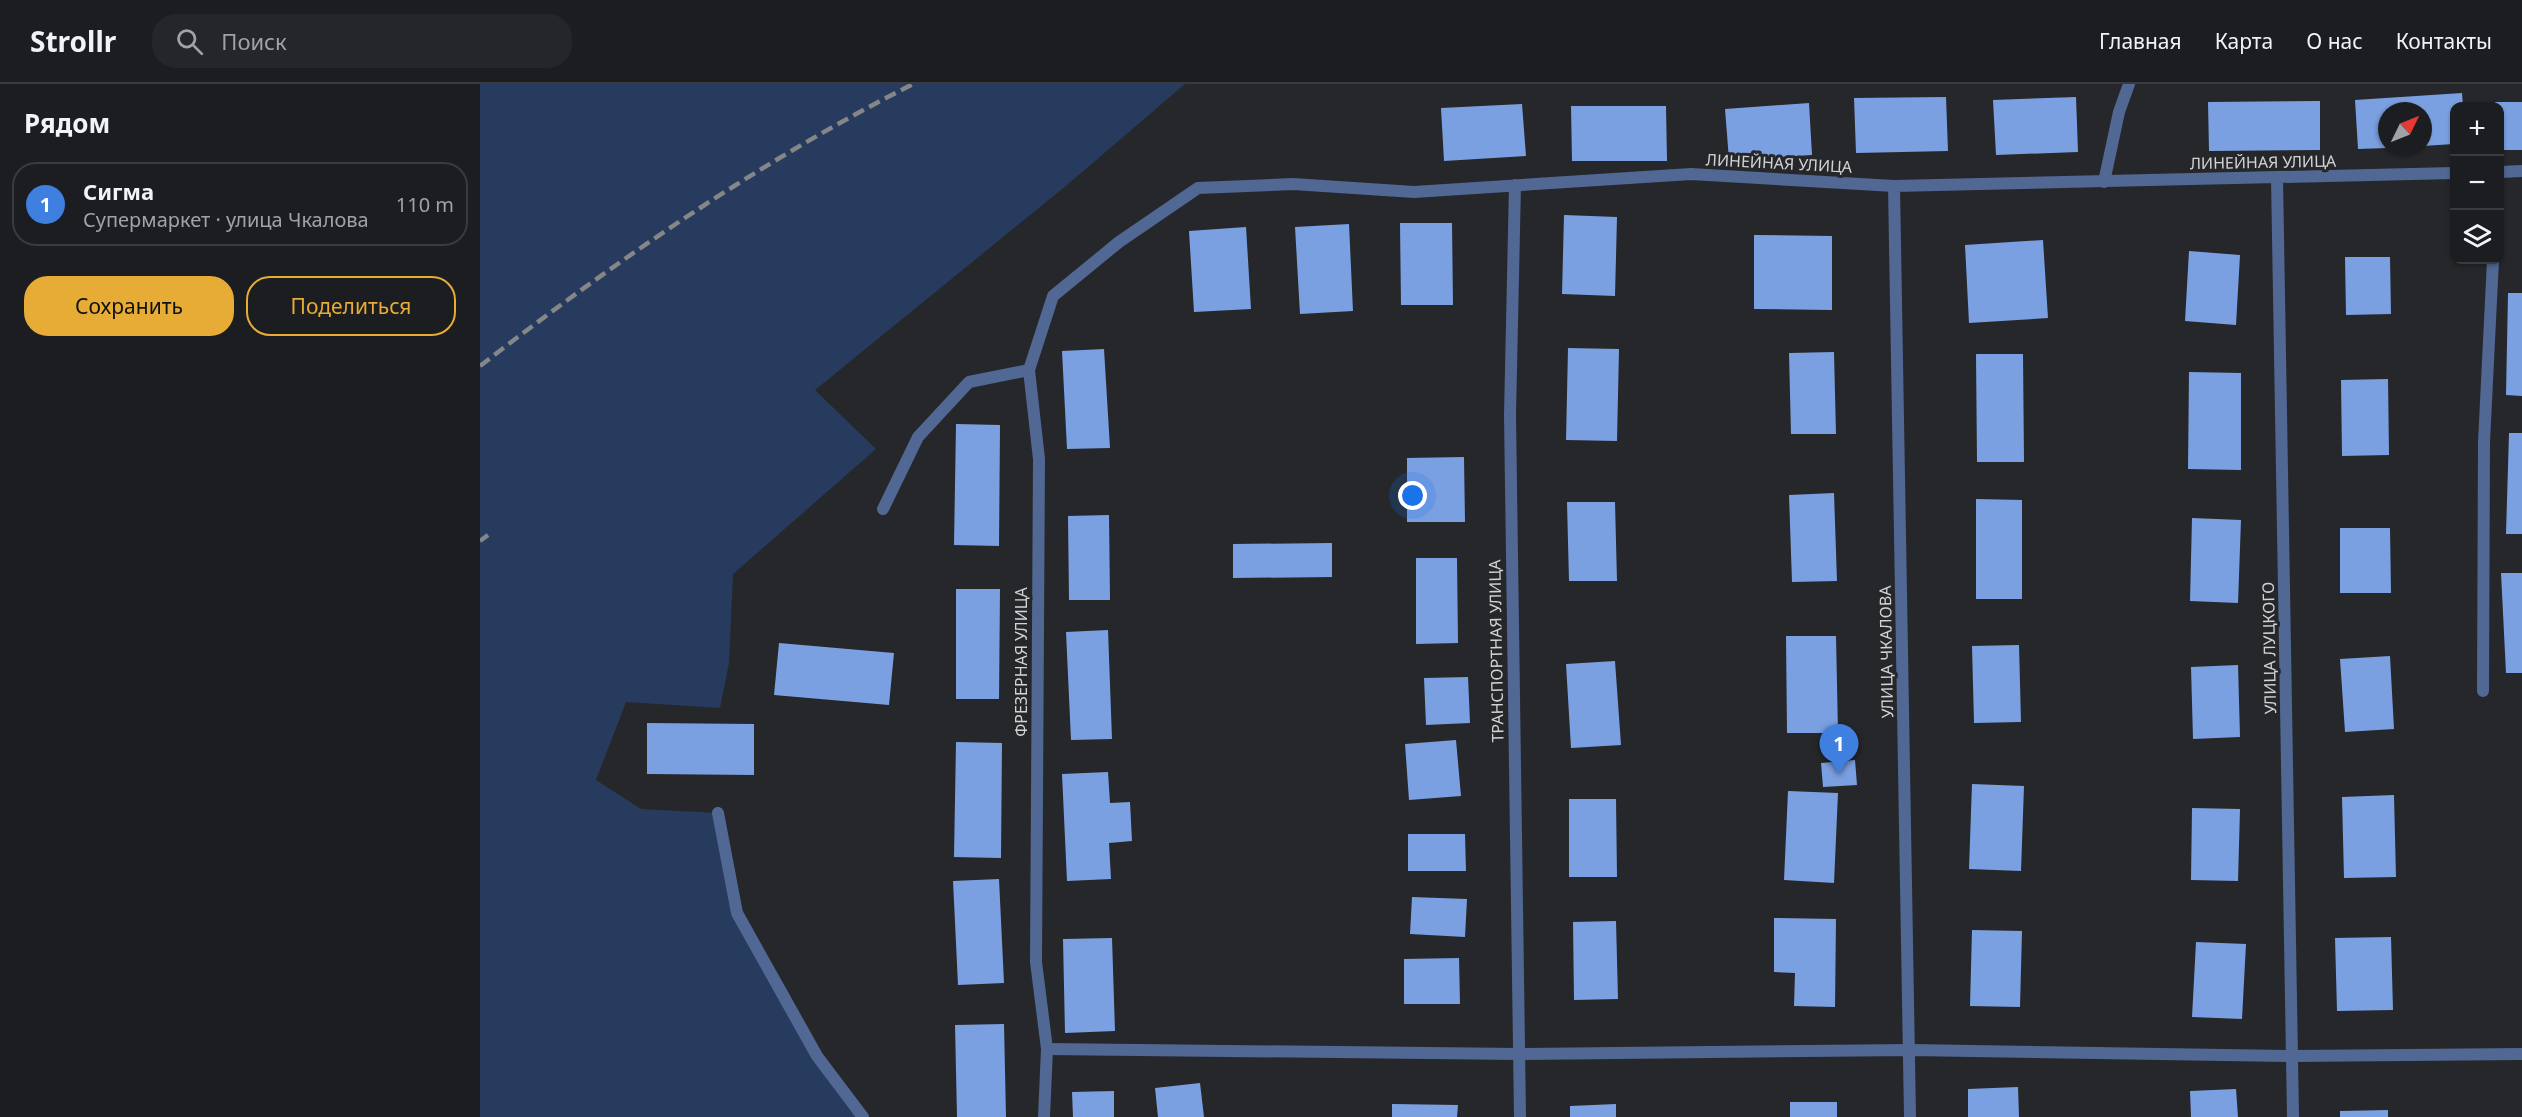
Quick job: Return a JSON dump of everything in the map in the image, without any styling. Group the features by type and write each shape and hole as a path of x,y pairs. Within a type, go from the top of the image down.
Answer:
{"street":[{"path":"2104,182 2119,112 2129,84"},
{"path":"2504,172 2522,171"},
{"name":"ЛИНЕЙНАЯ УЛИЦА","path":"1119,242 1198,188 1293,184 1414,192 1691,174 1894,186 2450,173"},
{"name":"УЛИЦА ЛУЦКОГО","path":"2277,178 2294,1056 2293,1117"},
{"name":"ТРАНСПОРТНАЯ УЛИЦА","path":"1515,185 1510,416 1520,1117"},
{"name":"УЛИЦА ЧКАЛОВА","path":"1894,186 1911,1050 1910,1117"},
{"name":"ФРЕЗЕРНАЯ УЛИЦА","path":"1044,1117 1047,1049 1036,962 1039,459 1029,370 1053,296 1119,242"},
{"path":"2483,690 2484,442 2493,264"},
{"path":"883,509 918,437 969,382 1029,370"},
{"path":"718,813 737,913 817,1056 863,1117"},
{"path":"1047,1049 1519,1054 1911,1050 2294,1056 2522,1054"}],"shaded area":[{"path":"480,84 1185,84 1067,185 815,390 876,449 733,574 729,663 720,708 626,702 596,780 641,809 718,813 737,913 817,1056 863,1117 480,1117"}],"building":[{"path":"2462,93 2463,102 2450,102 2450,144 2432,145 2432,102 2378,102 2378,148 2358,149 2355,100"},
{"path":"1946,97 1948,151 1856,153 1854,98"},
{"path":"2076,97 2078,152 1996,155 1993,100"},
{"path":"2320,101 2320,150 2209,151 2208,102"},
{"path":"2504,102 2522,102 2522,150 2504,150"},
{"path":"1809,103 1812,155 1729,160 1725,109"},
{"path":"1522,104 1526,156 1444,161 1441,108"},
{"path":"1571,106 1666,106 1667,161 1572,161"},
{"path":"1564,215 1617,217 1615,296 1562,294"},
{"path":"1400,223 1452,223 1453,305 1401,305"},
{"path":"1349,224 1353,311 1300,314 1295,227"},
{"path":"1246,227 1251,309 1194,312 1189,231"},
{"path":"1754,235 1832,236 1832,310 1754,309"},
{"path":"2043,240 2048,318 1969,323 1965,245"},
{"path":"2189,251 2240,255 2236,325 2185,321"},
{"path":"2345,257 2390,257 2391,314 2346,315"},
{"path":"2508,293 2522,293 2522,396 2506,395"},
{"path":"1568,348 1619,349 1617,441 1566,440"},
{"path":"1104,349 1110,448 1067,449 1062,351"},
{"path":"1834,352 1836,434 1791,434 1789,353"},
{"path":"1976,354 2023,354 2024,462 1977,462"},
{"path":"2189,372 2241,373 2241,470 2188,469"},
{"path":"2388,379 2389,455 2342,456 2341,380"},
{"path":"956,424 1000,425 999,546 954,545"},
{"path":"2509,433 2522,433 2522,534 2506,534"},
{"path":"1464,457 1465,522 1407,522 1407,458"},
{"path":"1834,493 1837,581 1792,582 1789,495"},
{"path":"1976,499 2022,500 2022,599 1976,599"},
{"path":"1567,502 1615,502 1617,581 1569,581"},
{"path":"1109,515 1110,600 1069,600 1068,516"},
{"path":"2192,518 2241,520 2238,603 2190,601"},
{"path":"2340,528 2390,528 2391,593 2340,593"},
{"path":"1332,543 1332,577 1233,578 1233,544"},
{"path":"1416,558 1457,558 1458,643 1416,644"},
{"path":"2501,573 2522,573 2522,673 2506,673"},
{"path":"956,589 1000,589 999,699 956,699"},
{"path":"1108,630 1112,739 1071,740 1066,632"},
{"path":"1786,636 1836,636 1838,733 1787,733"},
{"path":"779,643 894,653 889,705 774,695"},
{"path":"2019,645 2021,722 1974,723 1972,646"},
{"path":"2390,656 2394,729 2345,732 2340,659"},
{"path":"1615,661 1621,745 1571,748 1566,664"},
{"path":"2238,665 2240,737 2193,739 2191,667"},
{"path":"1468,677 1470,723 1426,725 1424,678"},
{"path":"647,723 754,724 754,775 647,774"},
{"path":"1456,740 1461,796 1409,800 1405,744"},
{"path":"956,742 1002,743 1001,858 954,857"},
{"path":"1855,760 1857,785 1823,787 1821,763"},
{"path":"1108,772 1110,803 1130,802 1132,841 1109,843 1111,879 1067,881 1062,774"},
{"path":"1972,784 2024,786 2021,871 1969,869"},
{"path":"1788,791 1838,793 1834,883 1784,880"},
{"path":"2394,795 2396,877 2344,878 2342,797"},
{"path":"1569,799 1616,799 1617,877 1569,877"},
{"path":"2192,808 2240,809 2238,881 2191,880"},
{"path":"1408,834 1465,834 1466,871 1408,871"},
{"path":"999,879 1004,983 958,985 953,881"},
{"path":"1412,897 1467,899 1465,937 1410,934"},
{"path":"1774,918 1836,919 1835,1007 1794,1006 1795,973 1774,972"},
{"path":"1616,921 1618,999 1574,1000 1573,922"},
{"path":"1972,930 2022,931 2020,1007 1970,1006"},
{"path":"2391,937 2393,1010 2337,1011 2335,938"},
{"path":"1112,938 1115,1031 1065,1033 1063,939"},
{"path":"2196,942 2246,944 2242,1019 2192,1017"},
{"path":"1459,958 1460,1004 1404,1004 1404,959"},
{"path":"1004,1024 1006,1117 957,1117 955,1025"},
{"path":"1200,1083 1204,1117 1158,1117 1155,1088"},
{"path":"2018,1087 2019,1117 1968,1117 1968,1089"},
{"path":"2236,1089 2238,1117 2191,1117 2190,1091"},
{"path":"1114,1091 1114,1117 1073,1117 1072,1092"},
{"path":"1790,1102 1837,1102 1837,1117 1790,1117"},
{"path":"1392,1104 1458,1105 1457,1117 1392,1117"},
{"path":"1616,1104 1616,1117 1570,1117 1570,1106"},
{"path":"2388,1110 2388,1117 2340,1117 2340,1111"}],"railway":[{"path":"480,366 584,288 690,214 800,146 913,84"},
{"path":"480,541 488,535"}],"place":[{"name":"Сигма","path":"1839,774"}]}
